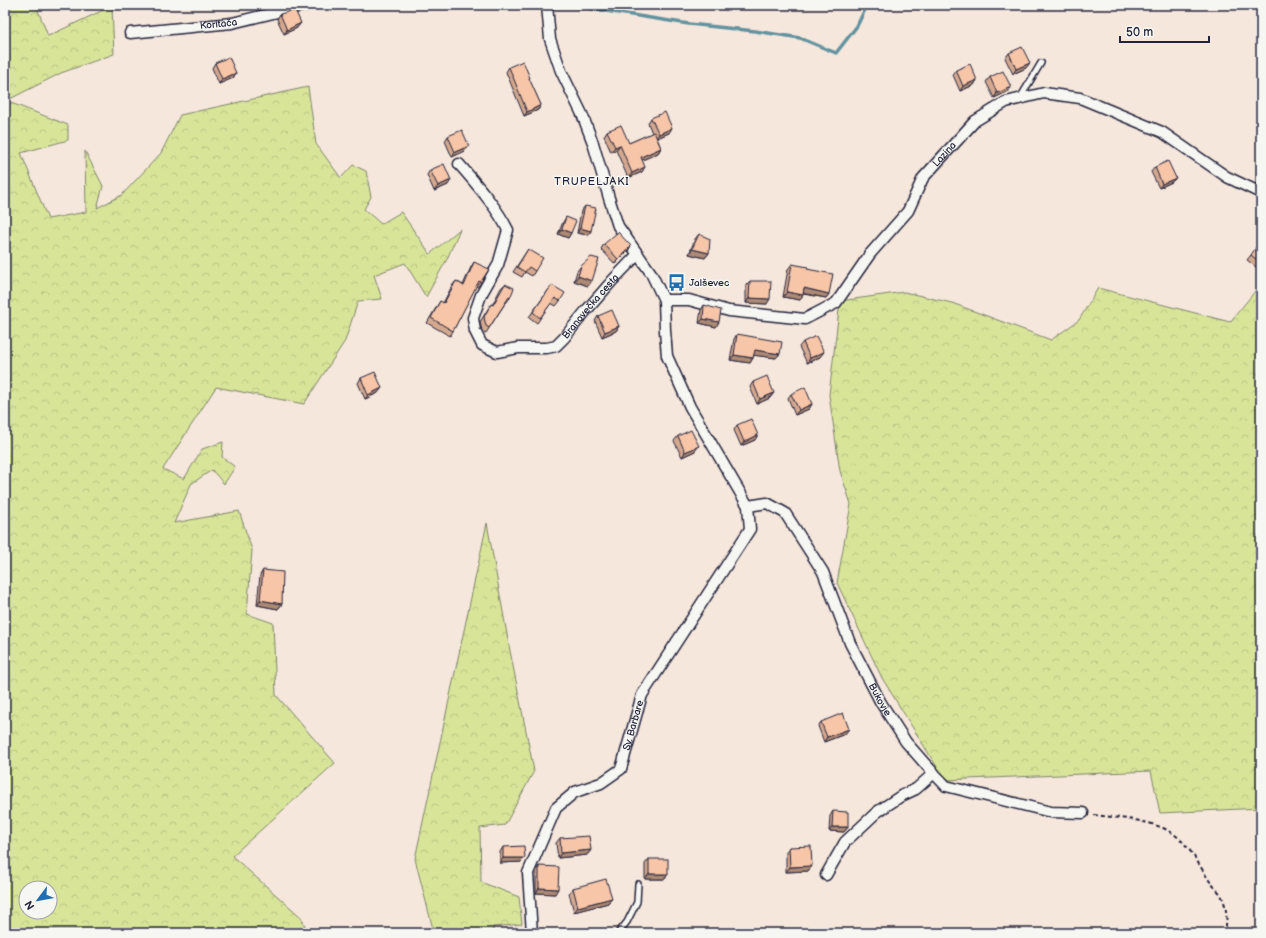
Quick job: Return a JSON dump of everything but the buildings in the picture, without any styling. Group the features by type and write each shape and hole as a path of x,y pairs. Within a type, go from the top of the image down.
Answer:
{"street":[{"name":"Koritača","path":"130,33 232,23 306,5"},
{"path":"547,5 550,39 561,71 582,114 593,143 618,226 651,273 664,300 667,356 690,407 748,506"},
{"name":"Lazina","path":"664,300 689,300 729,311 805,319 836,303 870,254 908,211 922,178 975,122 1006,102 1044,93 1080,98 1162,132 1227,177 1261,193"},
{"name":"Branovečka cesta","path":"459,164 478,185 508,230 498,265 481,295 473,318 474,331 482,345 497,352 518,348 547,348 556,346 612,281 638,254"},
{"name":"Bukovje","path":"748,506 767,503 785,513 823,572 850,644 881,703 906,742 946,786 1051,812 1083,813"},
{"name":"Sv. Barbare","path":"532,933 528,873 556,808 575,792 601,783 621,769 642,695 750,529 748,506"},
{"path":"826,876 845,842 878,812 901,796 916,789 934,773"}],"lane":[{"path":"1020,98 1041,63"},
{"path":"618,933 627,922 637,902 638,884"}],"path":[{"path":"1083,813 1146,823 1164,828 1178,837 1195,857 1210,882 1222,897 1226,914 1224,933"}],"green space":[{"path":"36,5 48,36 112,6 114,54 61,73 6,101 68,125 68,140 21,153 48,219 86,212 85,151 103,186 97,208 122,195 161,153 180,115 308,87 316,144 341,178 353,165 366,171 371,197 364,209 381,224 401,212 430,254 460,229 447,259 426,297 405,263 374,275 382,299 358,301 345,341 304,404 216,387 163,469 184,479 202,449 223,442 222,457 235,467 224,484 212,470 191,484 174,523 239,511 252,550 247,614 273,623 276,695 335,763 232,856 301,917 308,933 5,933 5,6"},
{"path":"1261,284 1261,808 1160,813 1151,771 945,780 882,678 837,583 851,504 840,471 829,395 840,301 904,292 952,303 1051,340 1079,320 1098,288 1230,322"},
{"path":"487,523 510,651 534,771 505,825 480,828 481,882 519,897 522,924 493,927 493,933 434,933 415,859"}],"waterway":[{"name":"Jalševec","path":"568,5 689,24 755,31 800,38 836,53 857,26 867,5"}],"place":[{"name":"Jalševec","path":"676,283"}],"district":[{"name":"TRUPELJAKI","path":"592,181"}]}
